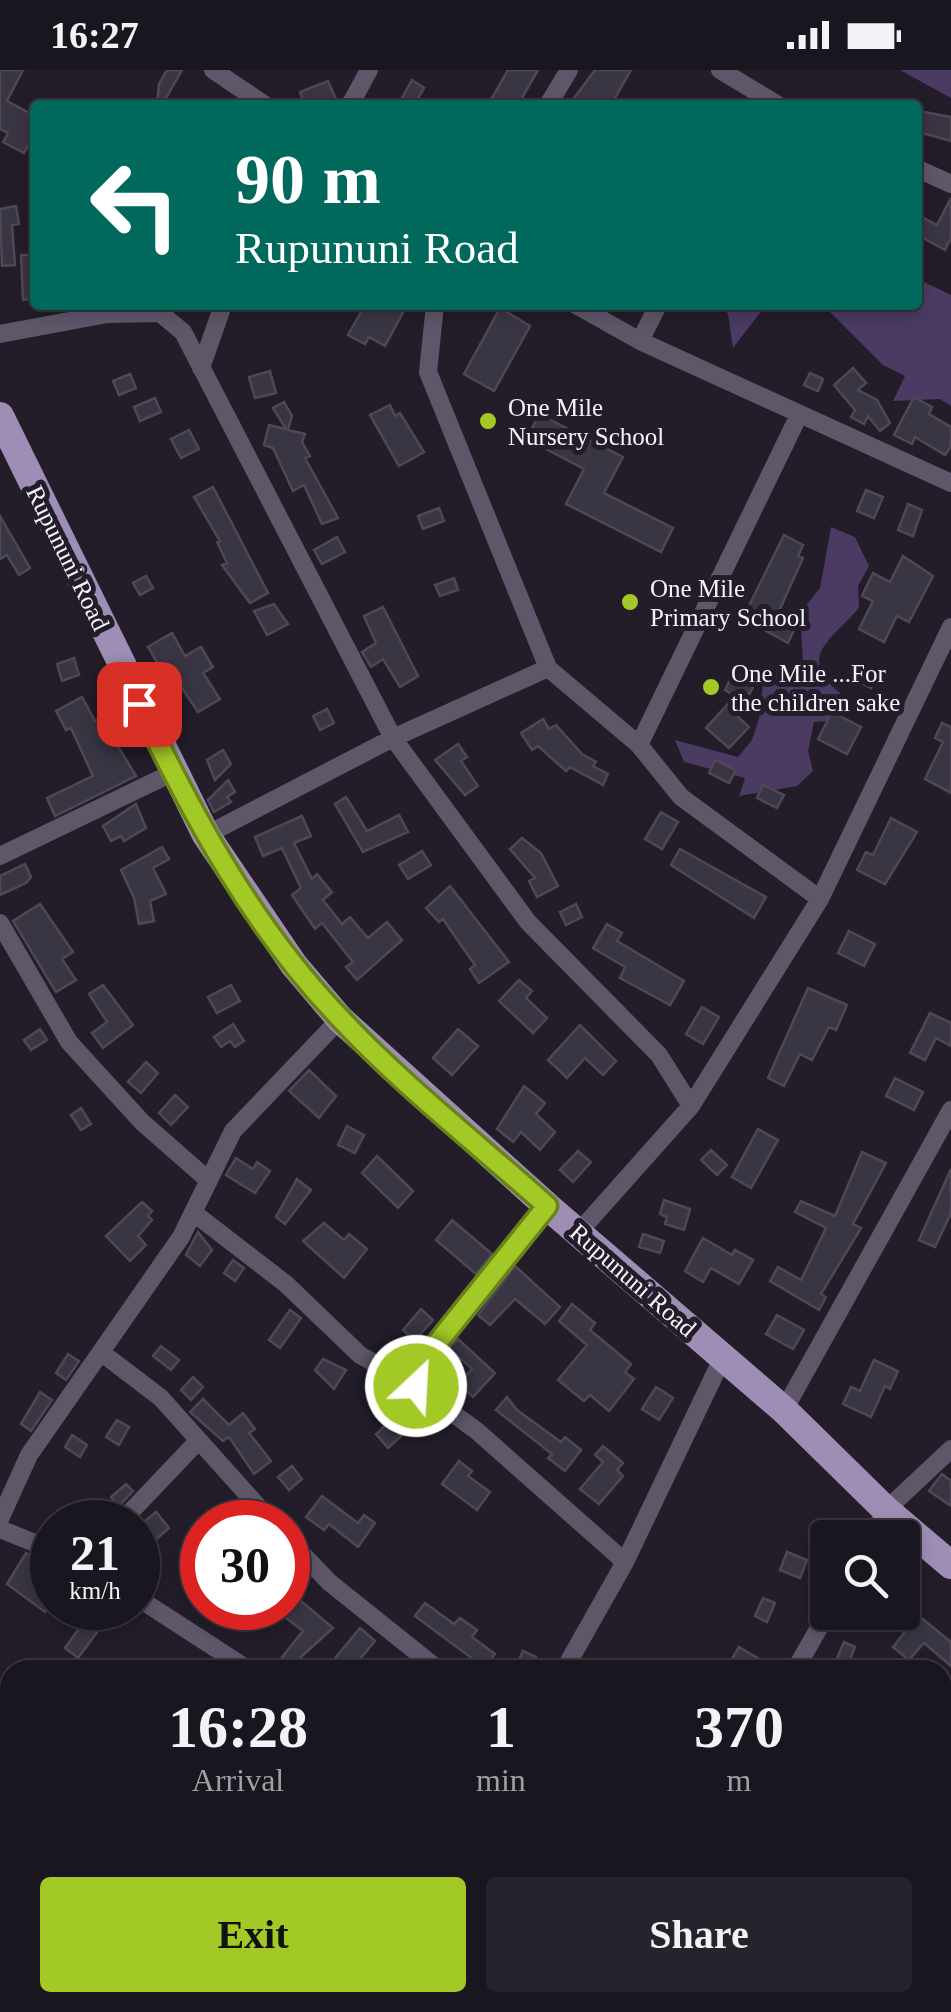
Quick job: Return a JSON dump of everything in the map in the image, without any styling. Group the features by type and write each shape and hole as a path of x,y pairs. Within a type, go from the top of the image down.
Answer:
{"main road":[{"name":"Rupununi Road","path":"0,416 206,835 262,922 340,1019 547,1206 784,1410 886,1510 951,1566"}],"street":[{"path":"212,70 257,100"},
{"path":"353,100 370,70"},
{"path":"551,100 569,70"},
{"path":"720,70 768,100"},
{"path":"922,171 951,184"},
{"path":"200,368 220,310"},
{"path":"434,310 428,372 548,668 639,746 682,797 820,899"},
{"path":"585,310 798,415 951,483"},
{"path":"640,340 655,310"},
{"path":"0,334 107,314 160,313 183,332 393,738 528,922 658,1055 692,1106"},
{"path":"639,746 798,415"},
{"path":"578,1233 692,1106 820,899 951,626"},
{"path":"206,835 393,738 548,668"},
{"path":"0,856 172,772"},
{"path":"0,923 69,1042 142,1122 208,1179"},
{"path":"0,1519 29,1454 102,1353 194,1213 233,1131 340,1019"},
{"path":"784,1410 951,1110"},
{"path":"416,1386 422,1362 547,1206"},
{"path":"194,1213 286,1284 360,1355 416,1386 477,1431 624,1562"},
{"path":"102,1353 161,1398 252,1500"},
{"path":"570,1660 624,1562 723,1357"},
{"path":"142,1500 198,1441"},
{"path":"880,1520 886,1510 951,1449"},
{"path":"0,1529 30,1541"},
{"path":"310,1562 329,1582 426,1660"},
{"path":"160,1612 234,1660"},
{"path":"800,1660 817,1630"}],"shaded area":[{"path":"900,70 951,70 951,98"},
{"path":"922,281 951,295 951,406 940,399 893,401 905,376 883,365 828,310 922,310"},
{"path":"724,310 762,310 733,348"},
{"path":"831,527 855,537 869,566 858,586 859,608 827,642 819,662 832,686 849,700 840,720 814,722 808,751 813,771 797,786 739,796 745,778 684,762 675,740 738,757 752,740 764,675 803,662 800,613 820,588"}],"building":[{"path":"0,70 23,70 7,101 30,113 30,141 24,153 3,142 8,133 0,129"},
{"path":"167,70 182,70 165,100 157,100 159,84"},
{"path":"508,70 538,70 521,100 491,100"},
{"path":"595,70 631,70 614,100 573,100"},
{"path":"412,80 424,88 417,100 401,100"},
{"path":"328,81 336,99 303,100 300,92"},
{"path":"922,112 951,117 951,141 922,133"},
{"path":"951,198 951,238 945,250 922,237 922,217 937,225"},
{"path":"16,206 19,224 12,225 15,265 2,266 0,209"},
{"path":"21,255 30,255 30,299 23,300"},
{"path":"362,310 404,310 385,346 369,337 365,344 348,335"},
{"path":"499,310 530,326 494,391 464,374"},
{"path":"853,368 866,383 858,390 877,400 890,423 880,431 868,416 864,424 851,417 855,410 834,385"},
{"path":"270,371 276,393 255,398 249,377"},
{"path":"810,373 823,379 818,391 804,385"},
{"path":"130,374 136,388 119,395 113,381"},
{"path":"914,397 932,407 929,414 951,427 951,446 945,455 915,437 912,444 894,435"},
{"path":"155,398 161,412 140,421 134,407"},
{"path":"284,402 292,416 288,430 305,434 302,442 310,456 305,458 338,518 322,524 304,485 293,491 273,448 264,445 269,425 286,429 273,408"},
{"path":"390,405 395,416 400,413 424,452 399,466 370,415"},
{"path":"539,414 623,457 604,493 673,528 661,552 566,504 584,469 527,439"},
{"path":"189,430 199,449 181,458 171,439"},
{"path":"213,487 268,593 250,603 222,565 227,563 217,542 220,541 194,497"},
{"path":"866,490 883,497 874,518 857,511"},
{"path":"908,504 922,510 913,536 898,530"},
{"path":"439,508 444,521 423,529 418,516"},
{"path":"0,516 30,568 19,575 7,555 0,559"},
{"path":"784,535 803,545 798,556 803,558 775,620 794,630 788,643 743,618"},
{"path":"337,537 345,552 322,564 314,550"},
{"path":"903,556 933,576 909,622 897,616 884,642 859,629 873,601 862,596 873,573 890,582"},
{"path":"146,576 153,588 140,595 133,583"},
{"path":"454,578 458,590 440,596 435,585"},
{"path":"274,604 288,624 267,635 254,611"},
{"path":"383,607 418,676 400,687 383,659 371,667 362,652 376,643 364,616"},
{"path":"172,633 185,656 201,647 213,667 203,673 220,699 198,712 171,672 165,676 148,647"},
{"path":"74,658 79,675 62,681 57,664"},
{"path":"858,661 879,672 871,688 850,677"},
{"path":"734,672 749,680 759,675 738,717 749,727 729,748 706,728 735,696 725,690"},
{"path":"82,697 95,721 101,718 136,776 55,816 47,798 93,776 71,728 66,730 56,711"},
{"path":"327,709 334,723 320,730 313,716"},
{"path":"832,712 861,727 847,754 818,739"},
{"path":"543,719 549,729 556,725 582,754 596,762 593,766 608,774 603,785 570,767 566,771 538,746 532,750 521,733"},
{"path":"942,723 951,727 951,793 925,779 943,742 935,738"},
{"path":"458,744 467,757 461,761 478,786 465,795 435,760"},
{"path":"223,750 231,764 215,780 207,760"},
{"path":"715,760 736,770 729,783 709,773"},
{"path":"228,780 235,792 227,797 231,802 214,812 208,800"},
{"path":"763,785 784,795 777,808 757,798"},
{"path":"346,797 367,831 399,815 408,832 363,852 335,804"},
{"path":"136,804 146,828 124,841 121,836 111,841 103,826"},
{"path":"661,812 678,822 662,849 645,839"},
{"path":"302,816 311,836 294,843 312,879 317,874 332,892 323,900 342,924 350,917 368,938 387,922 402,940 357,980 346,967 353,962 322,923 315,929 292,895 301,888 282,848 263,856 255,837"},
{"path":"891,818 917,832 885,884 857,870 866,852 873,855"},
{"path":"522,838 541,853 558,886 537,897 529,881 535,878 510,849"},
{"path":"162,847 169,859 153,868 166,894 150,901 154,921 139,924 134,898 121,870"},
{"path":"680,849 766,897 754,918 671,865"},
{"path":"422,851 431,865 408,879 399,865"},
{"path":"25,864 31,877 0,895 0,876"},
{"path":"450,886 509,962 479,983 470,969 475,965 443,919 439,922 426,908"},
{"path":"40,904 73,952 62,959 76,980 56,992 13,921"},
{"path":"576,904 582,917 566,925 560,912"},
{"path":"607,924 622,933 617,941 684,981 670,1005 620,978 625,967 593,948"},
{"path":"849,931 875,944 864,966 838,953"},
{"path":"519,980 532,991 526,998 547,1018 533,1033 499,1001"},
{"path":"103,985 133,1025 103,1048 92,1033 107,1022 89,994"},
{"path":"231,985 240,1001 217,1013 208,997"},
{"path":"808,988 847,1005 836,1030 829,1027 812,1060 800,1054 784,1086 768,1078"},
{"path":"702,1007 719,1017 703,1044 686,1034"},
{"path":"930,1013 951,1023 951,1046 936,1038 925,1060 910,1053"},
{"path":"233,1024 244,1041 235,1047 230,1041 221,1047 214,1037"},
{"path":"580,1025 616,1061 603,1075 585,1058 567,1078 548,1060"},
{"path":"40,1029 47,1040 31,1050 24,1040"},
{"path":"458,1029 478,1046 452,1075 433,1058"},
{"path":"146,1062 158,1073 141,1093 128,1082"},
{"path":"309,1070 336,1096 319,1118 289,1091"},
{"path":"895,1078 923,1092 914,1110 886,1096"},
{"path":"524,1086 545,1103 536,1114 555,1132 540,1150 521,1132 513,1142 497,1129"},
{"path":"175,1095 188,1107 171,1125 159,1113"},
{"path":"81,1108 91,1124 81,1130 71,1115"},
{"path":"347,1126 364,1135 355,1153 338,1145"},
{"path":"758,1129 778,1140 751,1188 732,1177"},
{"path":"711,1150 727,1165 717,1175 701,1160"},
{"path":"578,1151 591,1162 573,1182 560,1170"},
{"path":"862,1152 886,1163 853,1224 861,1228 821,1294 826,1297 819,1310 770,1281 778,1267 801,1280 826,1228 795,1212 801,1201 835,1216"},
{"path":"377,1156 413,1191 398,1208 362,1173"},
{"path":"236,1158 253,1169 257,1162 270,1171 255,1193 226,1175"},
{"path":"951,1169 951,1213 935,1247 919,1240"},
{"path":"297,1179 311,1190 285,1224 276,1217"},
{"path":"664,1200 690,1209 684,1230 665,1224 667,1217 660,1214"},
{"path":"142,1202 152,1211 148,1216 152,1220 138,1236 146,1245 130,1261 106,1236"},
{"path":"452,1220 492,1254 476,1274 436,1240"},
{"path":"324,1223 344,1240 349,1234 367,1249 344,1278 303,1241"},
{"path":"198,1232 212,1250 200,1266 186,1255"},
{"path":"643,1234 664,1241 660,1253 639,1247"},
{"path":"703,1238 732,1255 735,1250 753,1260 739,1284 711,1268 703,1282 685,1271"},
{"path":"233,1260 244,1268 235,1281 224,1273"},
{"path":"515,1266 560,1307 545,1324 515,1299 490,1325 478,1315"},
{"path":"572,1304 595,1323 590,1330 631,1364 625,1372 634,1379 609,1411 590,1395 584,1401 558,1380 587,1345 559,1321"},
{"path":"421,1309 433,1320 415,1340 403,1330"},
{"path":"290,1310 301,1318 280,1348 269,1340"},
{"path":"777,1315 804,1330 793,1349 766,1334"},
{"path":"458,1339 495,1373 473,1397 459,1384 472,1369 449,1348"},
{"path":"161,1346 179,1360 171,1370 153,1356"},
{"path":"68,1354 79,1361 66,1380 56,1373"},
{"path":"323,1359 346,1370 334,1389 315,1370"},
{"path":"874,1360 898,1371 890,1389 885,1386 871,1417 843,1404 851,1387 860,1391"},
{"path":"193,1377 203,1387 191,1400 181,1390"},
{"path":"656,1387 673,1398 659,1420 642,1409"},
{"path":"40,1392 52,1400 31,1431 21,1424"},
{"path":"507,1397 517,1410 561,1442 565,1437 581,1450 565,1471 548,1458 552,1454 496,1410"},
{"path":"203,1399 229,1425 243,1413 255,1429 249,1433 271,1461 254,1474 229,1437 223,1441 190,1412"},
{"path":"396,1415 409,1429 388,1448 376,1434"},
{"path":"117,1420 129,1427 119,1445 106,1437"},
{"path":"72,1435 87,1445 80,1457 65,1447"},
{"path":"603,1446 623,1463 617,1470 623,1476 599,1504 580,1489 603,1462 595,1455"},
{"path":"459,1461 472,1471 468,1476 490,1492 477,1510 442,1484"},
{"path":"292,1466 302,1479 289,1490 278,1477"},
{"path":"942,1474 951,1481 951,1506 929,1491"},
{"path":"126,1484 133,1491 125,1500 111,1497"},
{"path":"322,1496 358,1523 364,1515 375,1523 358,1547 329,1524 324,1530 310,1520 310,1512"},
{"path":"160,1517 169,1528 160,1536"},
{"path":"787,1552 807,1560 800,1578 780,1570"},
{"path":"26,1553 30,1556 30,1601 7,1584"},
{"path":"763,1598 775,1603 767,1622 755,1616"},
{"path":"425,1603 454,1624 460,1618 477,1630 472,1637 495,1654 491,1660 474,1660 415,1616"},
{"path":"310,1609 333,1628 298,1660 286,1660 282,1657 303,1631 310,1630"},
{"path":"920,1617 951,1642 951,1660 944,1660 924,1643 909,1660 893,1647 904,1633 900,1630 920,1630"},
{"path":"360,1628 375,1641 359,1660 333,1660"},
{"path":"78,1630 99,1630 78,1658 65,1648"},
{"path":"844,1642 855,1647 850,1660 836,1660"},
{"path":"739,1647 761,1660 731,1660"},
{"path":"523,1651 536,1657 535,1660 519,1660"}],"place":[{"name":"One Mile Nursery School","path":"488,421"},
{"name":"One Mile Primary School","path":"630,602"},
{"name":"One Mile ...For the children sake","path":"711,687"}],"route":[{"path":"139,704 206,835 241,893 294,966 340,1019 547,1206 422,1362 416,1386"}]}
